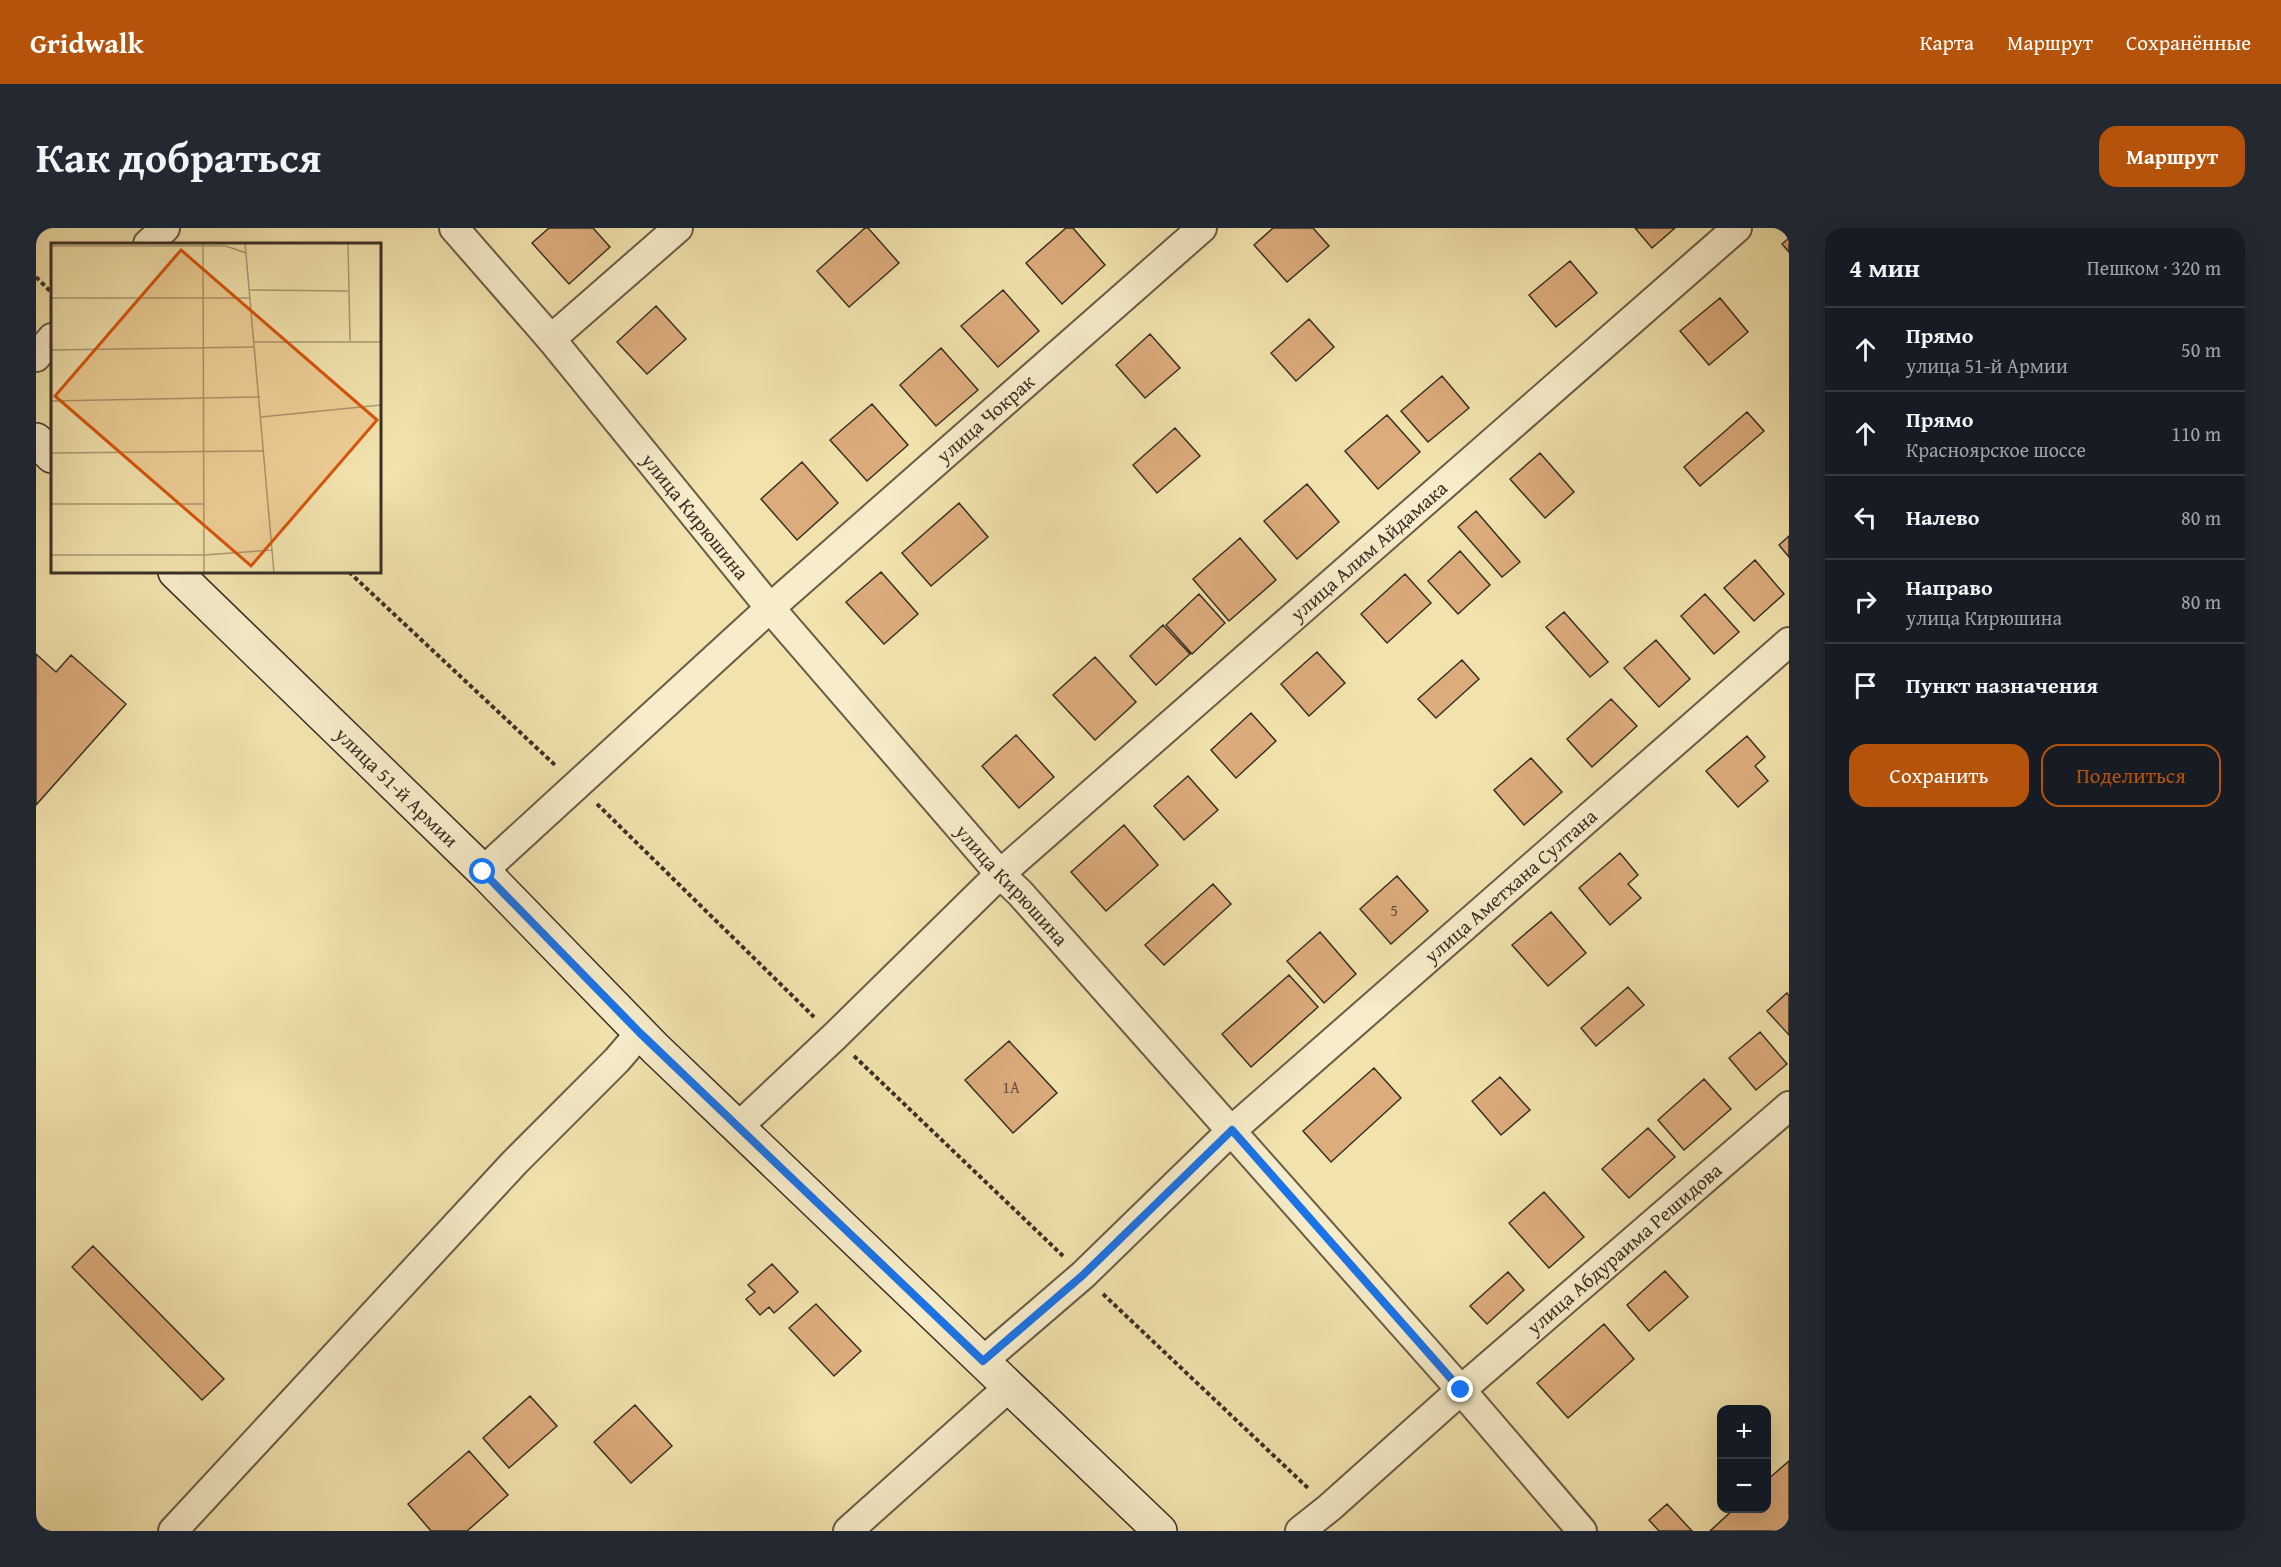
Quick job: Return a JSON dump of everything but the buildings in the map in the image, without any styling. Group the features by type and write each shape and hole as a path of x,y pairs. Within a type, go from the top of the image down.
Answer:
{"main road":[{"path":"36,440 51,455"},
{"name":"улица 51-й Армии","path":"177,573 483,872 640,1033 737,1128 1009,1387"},
{"path":"1009,1387 1160,1531"}],"street":[{"path":"149,243 165,228"},
{"name":"улица Кирюшина","path":"454,228 551,339 770,608 1000,874 1020,892 1232,1130 1582,1531"},
{"path":"551,339 678,228"},
{"name":"улица Чокрак","path":"483,872 770,608 1202,228"},
{"name":"улица Алим Айдамака","path":"737,1128 834,1037 1000,874 1737,228"},
{"path":"36,357 51,339"},
{"name":"улица Аметхана Султана","path":"983,1361 1083,1275 1232,1130 1789,642"},
{"path":"173,1531 515,1162 617,1060 640,1033"},
{"name":"улица Абдураима Решидова","path":"1300,1531 1789,1106"},
{"path":"848,1531 1009,1387"}],"path":[{"path":"36,277 51,292"}],"route":[{"path":"483,872 640,1033 737,1128 983,1361 1083,1275 1232,1130 1461,1390"}]}
